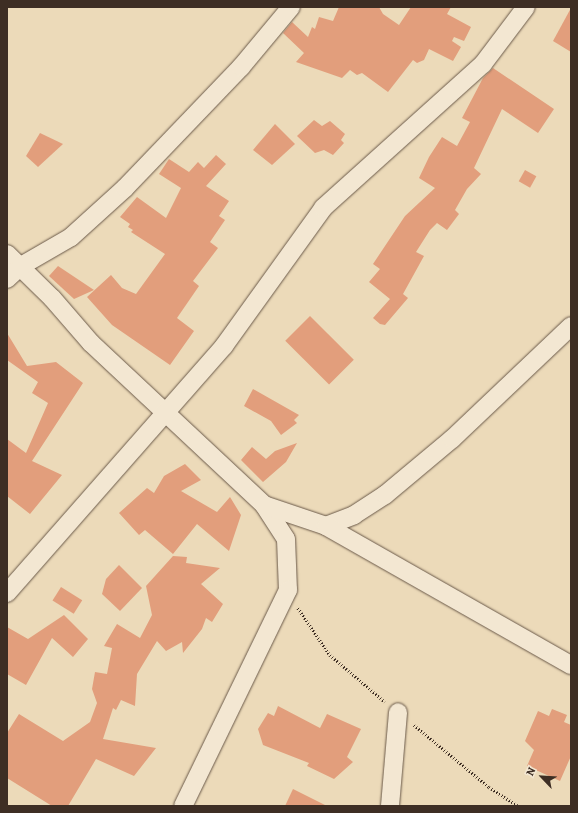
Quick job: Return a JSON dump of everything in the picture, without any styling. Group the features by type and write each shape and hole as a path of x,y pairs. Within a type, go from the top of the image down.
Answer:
{"street":[{"path":"7,279 21,266 71,237 125,188 241,66 292,7"},
{"path":"7,593 224,346 323,208 483,64 526,7"},
{"path":"7,254 21,266 91,343 165,414 264,505 286,538 288,590 183,806"},
{"path":"326,526 354,515 385,496 452,439 571,326"},
{"path":"264,505 326,526 571,665"},
{"path":"390,806 398,712"}],"building":[{"path":"339,7 379,7 383,14 399,25 411,7 451,7 447,14 471,27 464,41 454,37 452,41 461,47 453,61 429,49 424,60 417,63 413,60 388,92 362,73 357,75 350,70 342,78 296,62 304,53 283,33 292,22 308,37 312,27 315,29 319,17 333,21"},
{"path":"571,8 571,52 553,41"},
{"path":"493,68 554,109 538,133 502,109 474,168 481,174 467,189 455,210 459,214 447,230 437,223 430,230 416,252 424,256 403,294 408,298 385,325 380,324 373,318 390,299 369,282 380,269 373,264 405,216 435,188 419,178 429,157 442,137 457,146 470,122 462,118 483,78"},
{"path":"314,120 322,126 330,121 345,134 341,140 344,143 333,155 324,150 315,153 297,136"},
{"path":"275,124 295,144 272,165 253,150"},
{"path":"40,133 63,144 38,167 26,156"},
{"path":"216,155 226,164 206,186 229,201 219,216 225,220 210,242 218,248 193,281 199,286 177,318 194,331 170,365 112,325 87,297 111,275 122,288 136,294 165,254 131,232 133,230 128,227 130,224 120,217 137,197 166,218 181,188 159,174 169,159 189,172 198,162 204,168"},
{"path":"525,170 536,176 530,188 519,181"},
{"path":"58,266 94,290 74,299 49,276"},
{"path":"310,316 354,360 329,385 285,341"},
{"path":"7,333 27,366 56,362 83,383 32,461 62,475 30,514 7,496 7,439 26,453 48,403 32,393 38,382 7,360"},
{"path":"253,389 299,415 294,420 297,423 281,435 271,421 244,406"},
{"path":"297,443 286,462 263,482 241,460 252,447 266,459 275,451"},
{"path":"185,464 201,480 181,491 217,512 230,497 241,515 229,551 197,524 173,554 145,530 139,535 119,513 147,488 154,493 164,476"},
{"path":"173,556 187,557 186,563 220,568 201,584 223,604 212,622 206,618 202,629 183,653 182,642 166,651 157,641 137,674 135,706 121,700 116,710 113,708 103,739 156,748 134,776 96,759 68,806 52,806 7,778 7,733 19,714 63,741 90,722 97,703 92,689 95,672 107,674 112,648 104,646 117,624 140,638 152,615 146,586"},
{"path":"119,565 142,588 120,611 102,594 106,579"},
{"path":"61,587 82,600 74,614 53,601"},
{"path":"64,615 88,639 73,657 52,638 26,685 7,674 7,627 28,639"},
{"path":"278,706 320,728 327,714 361,729 347,757 353,762 334,779 307,766 309,763 263,745 258,729 268,713 274,716"},
{"path":"552,709 567,715 564,722 571,725 571,756 560,781 527,766 534,750 525,741 538,711 549,716"},
{"path":"293,789 327,806 285,806"}]}
